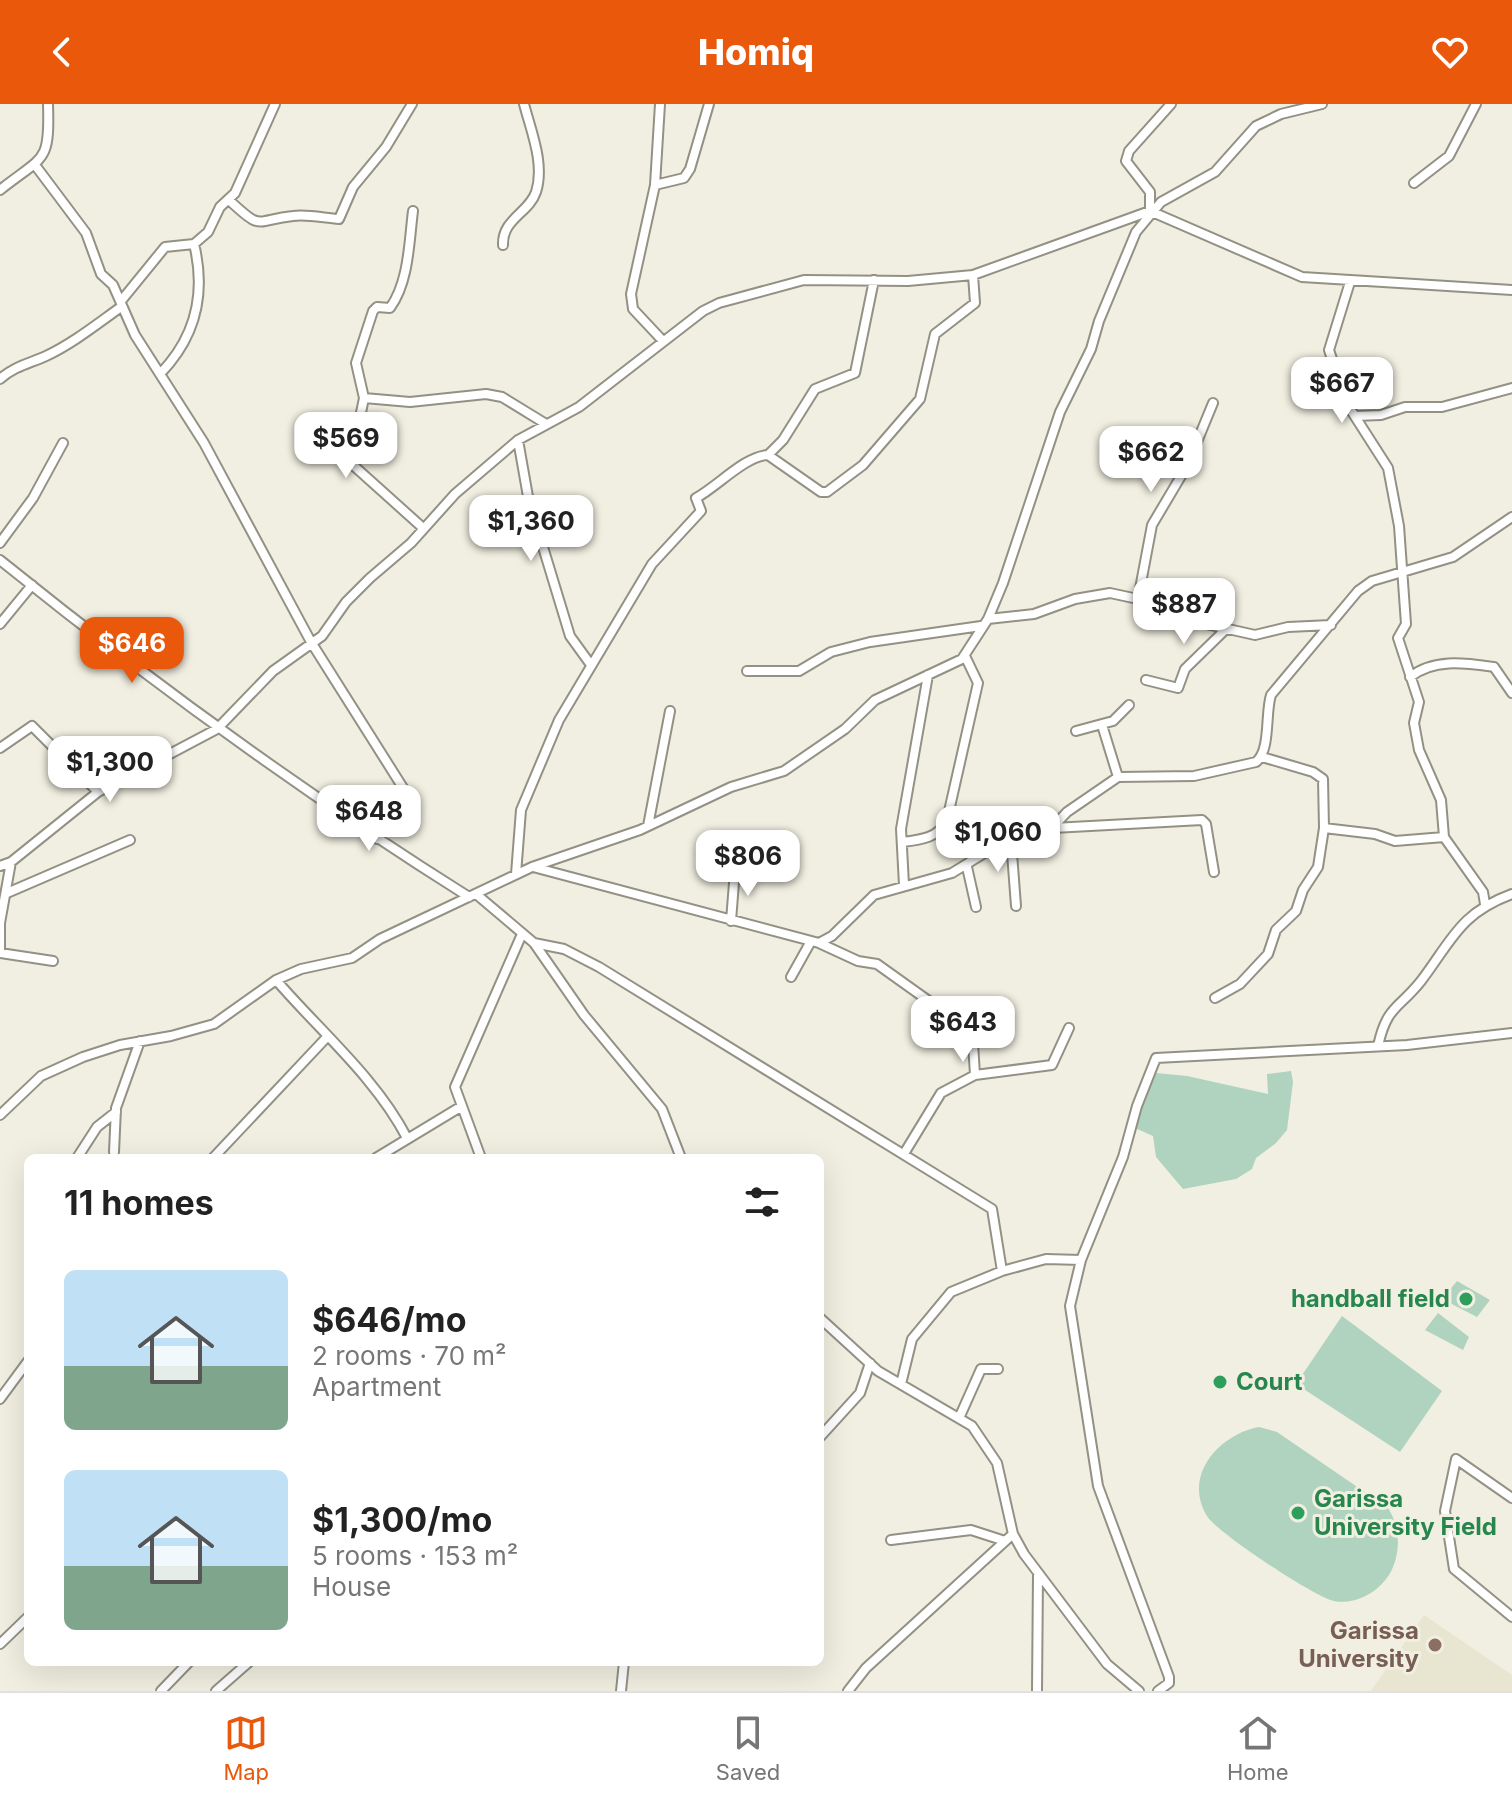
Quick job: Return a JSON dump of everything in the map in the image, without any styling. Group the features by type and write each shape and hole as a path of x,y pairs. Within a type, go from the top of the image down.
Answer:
{"street":[{"path":"0,190 45,156 49,140 48,104"},
{"path":"0,379 15,366 45,357 69,343 121,304 165,247 194,244 208,232 220,207 229,200 275,104"},
{"path":"229,200 250,220 268,224 292,216 339,219 353,187 386,147 412,104"},
{"path":"503,245 506,229 535,195 538,181 536,150 524,104"},
{"path":"660,104 655,185 631,294 633,309 663,341"},
{"path":"655,185 684,178 690,169 709,104"},
{"path":"0,1115 41,1076 83,1057 214,1024 276,980 301,969 352,958 380,939 532,867 648,826 731,787 784,771 845,729 875,700 965,656 984,622 1017,546 1060,412 1091,349 1120,267 1150,211 1150,192 1126,161 1129,151 1171,104"},
{"path":"0,866 11,862 98,792 217,729 273,671 322,636 346,602 411,543 455,494 518,440 579,407 663,341 719,303 804,280 973,275 1150,211 1215,172 1256,126 1281,114 1322,104"},
{"path":"1414,183 1449,156 1476,104"},
{"path":"35,165 86,233 101,274 204,443 311,642 380,748 409,802 407,809 377,839"},
{"path":"413,211 407,261 397,295 390,308 377,307 373,311 356,363 364,398 352,456 354,466 423,528"},
{"path":"1150,211 1302,277 1512,290"},
{"path":"160,374 188,336 198,309 201,288 194,244"},
{"path":"516,874 521,810 559,720 652,564 701,511 696,498 718,487 753,456 768,455 821,492 827,492 863,465 920,399 935,334 975,303 973,275"},
{"path":"768,455 783,440 815,389 847,379 857,370 859,345 871,306 874,280"},
{"path":"1350,282 1329,350 1333,370 1355,416 1388,468 1399,526 1406,624 1398,638 1419,702 1414,723 1419,750 1441,800 1444,837 1483,892 1485,904"},
{"path":"1355,416 1381,415 1405,407 1442,407 1512,388"},
{"path":"364,398 410,402 486,394 502,397 546,424"},
{"path":"1138,599 1152,525 1187,466 1213,403"},
{"path":"518,440 535,536 543,547 570,636 591,665"},
{"path":"0,543 33,498 63,443"},
{"path":"1262,757 1266,710 1271,695 1358,591 1372,581 1453,557 1512,517"},
{"path":"0,560 62,612 217,729 377,839 472,895 534,943 584,1015 662,1109 679,1154"},
{"path":"0,624 32,585"},
{"path":"747,671 799,671 831,652 870,642 1034,614 1095,594 1138,599 1188,620 1255,635 1288,627 1331,625"},
{"path":"1146,680 1178,688 1185,669 1225,630"},
{"path":"902,842 927,839 947,820 978,683 965,656"},
{"path":"1410,677 1420,669 1454,662 1494,667 1512,693"},
{"path":"904,885 904,808 928,675"},
{"path":"1076,731 1113,721 1129,705"},
{"path":"648,826 670,711"},
{"path":"1102,725 1118,777"},
{"path":"0,748 32,726 98,792"},
{"path":"1052,828 1067,812 1118,777 1194,776 1262,757 1313,772 1323,779 1324,828 1318,867 1303,890 1296,911 1276,930 1268,954 1240,984 1215,998"},
{"path":"791,977 814,943 832,936 874,895 967,867 981,855 1011,840 1052,828 1202,820 1206,824 1214,872"},
{"path":"1324,828 1375,834 1395,841 1444,837"},
{"path":"7,893 130,840"},
{"path":"1011,840 1016,906"},
{"path":"11,862 0,923 0,953 53,961"},
{"path":"532,867 814,943 858,961 877,964 954,1019 973,1043 975,1075"},
{"path":"967,867 976,907"},
{"path":"731,921 735,870 762,870"},
{"path":"1378,1046 1389,1013 1419,983 1458,927 1485,904 1512,894"},
{"path":"480,1154 456,1093 456,1082 522,934"},
{"path":"534,943 564,949 599,967 905,1152 992,1209 1002,1271"},
{"path":"276,980 395,1115 407,1138"},
{"path":"905,1152 935,1099 975,1075 1052,1065 1069,1028"},
{"path":"1158,1691 1169,1683 1169,1677 1114,1535 1093,1460 1070,1306 1081,1260 1123,1157 1137,1106 1156,1058 1378,1046 1512,1033"},
{"path":"217,1154 327,1037"},
{"path":"114,1152 116,1112 140,1041"},
{"path":"382,1154 462,1106"},
{"path":"80,1154 97,1127 116,1112"},
{"path":"901,1384 912,1339 941,1302 960,1287 1046,1259 1081,1260"},
{"path":"824,1322 870,1363 960,1416 985,1443 997,1463 1009,1538 1107,1664 1139,1691"},
{"path":"824,1433 860,1393 870,1363"},
{"path":"0,1399 24,1366"},
{"path":"960,1416 981,1369 998,1369"},
{"path":"1512,1498 1456,1459 1445,1511 1454,1569 1512,1617"},
{"path":"891,1540 971,1530 1009,1538"},
{"path":"848,1691 866,1668 1009,1538"},
{"path":"1037,1691 1038,1574"},
{"path":"0,1644 24,1621"},
{"path":"161,1691 185,1666"},
{"path":"216,1691 244,1666"},
{"path":"621,1691 624,1666"}],"shaded area":[{"name":"Garissa University","path":"1424,1615 1512,1675 1512,1691 1371,1691"}],"green space":[{"path":"1291,1071 1293,1082 1287,1130 1256,1158 1252,1169 1236,1179 1183,1189 1156,1157 1153,1136 1126,1124 1146,1072 1187,1076 1268,1094 1267,1074"},
{"name":"handball field","path":"1457,1281 1490,1300 1477,1317 1442,1299"},
{"name":"handball field","path":"1438,1313 1469,1337 1463,1350 1425,1330"},
{"path":"1342,1316 1442,1391 1400,1452 1296,1384"},
{"name":"Garissa University Field","path":"1259,1427 1277,1432 1388,1508 1397,1529 1396,1560 1384,1582 1370,1594 1343,1602 1324,1597 1246,1549 1207,1516 1200,1501 1199,1486 1209,1459 1231,1438"}],"place":[{"name":"handball field","path":"1466,1299"},
{"name":"Court","path":"1220,1382"},
{"name":"Garissa University Field","path":"1298,1513"},
{"name":"Garissa University","path":"1435,1645"}]}
